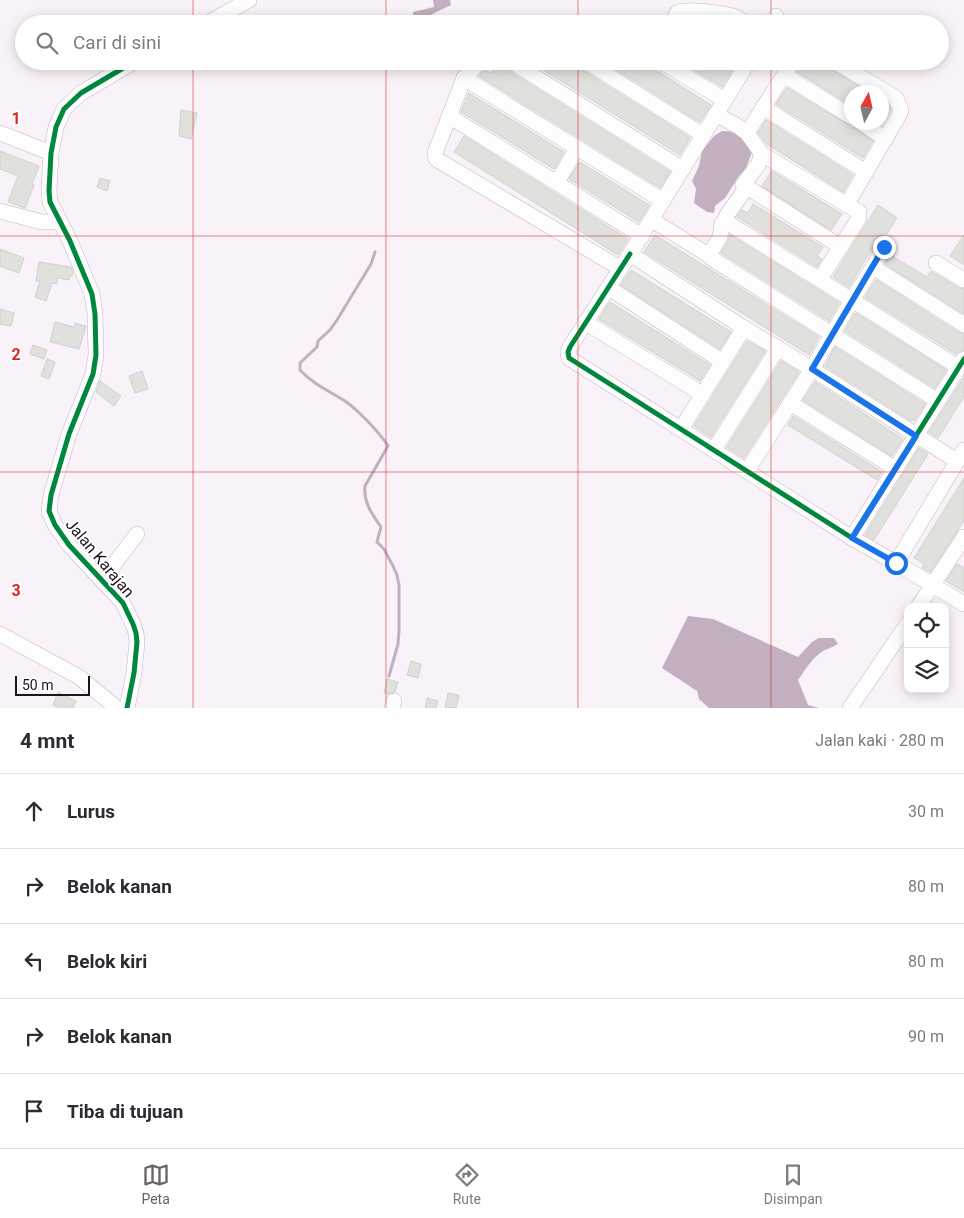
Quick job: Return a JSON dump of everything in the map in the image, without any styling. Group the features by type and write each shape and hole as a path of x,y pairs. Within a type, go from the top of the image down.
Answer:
{"street":[{"path":"222,15 249,0"},
{"path":"676,15 678,12 690,10 727,15"},
{"name":"Jalan Karajan","path":"120,70 81,93 70,103 61,115 56,127 51,153 49,198 70,241 92,294 95,314 96,355 94,374 68,434 51,496 49,511 69,545 124,603 129,613 136,632 137,642 134,673 127,708"},
{"path":"472,70 464,78 435,152 436,159 620,268"},
{"path":"525,70 683,168"},
{"path":"599,70 704,135"},
{"path":"675,70 725,100"},
{"path":"739,70 725,100 652,220 570,346 569,358 852,538 964,604"},
{"path":"746,133 787,70"},
{"path":"847,204 900,115 901,110 896,98 849,70"},
{"path":"784,75 844,112"},
{"path":"464,78 663,201"},
{"path":"763,107 866,172"},
{"path":"716,114 746,133 762,154 859,212 860,218 820,279"},
{"path":"449,116 642,236"},
{"path":"872,130 886,139"},
{"path":"0,133 51,153"},
{"path":"557,182 577,148"},
{"path":"762,154 758,165 744,185 841,246"},
{"path":"710,256 720,237 721,224 747,187"},
{"path":"0,211 42,222 60,222"},
{"path":"652,220 938,401"},
{"path":"724,222 852,300 961,363 852,538"},
{"path":"747,471 812,369 884,247"},
{"path":"630,254 916,436 961,455 896,563"},
{"path":"936,263 964,280"},
{"path":"873,267 964,325"},
{"path":"609,288 723,362"},
{"path":"585,322 702,394"},
{"path":"680,428 744,328"},
{"path":"714,450 778,348"},
{"path":"790,403 896,468"},
{"path":"102,580 136,534"},
{"path":"921,603 933,585 959,555 964,537"},
{"path":"850,708 904,629"},
{"path":"0,634 79,677 117,708"}],"shaded area":[{"path":"433,0 450,0 451,5 430,15 413,15 413,12 434,7"},
{"path":"722,131 738,132 752,152 746,168 725,198 715,206 714,213 707,212 694,203 696,189 692,181 699,166 702,151 714,136"},
{"path":"688,616 713,619 798,657 812,642 819,638 834,638 838,644 815,657 798,680 808,705 819,708 709,708 699,699 697,691 662,668"}],"building":[{"path":"493,70 507,70 670,172 660,188 479,76 487,71 491,73"},
{"path":"543,70 582,70 690,138 680,155"},
{"path":"617,70 655,70 711,105 700,122"},
{"path":"694,70 732,71 722,87"},
{"path":"798,70 833,70 857,85 844,85 844,101 797,72"},
{"path":"787,88 844,122 844,130 857,130 873,141 863,158 776,104"},
{"path":"469,93 564,152 554,169 461,112"},
{"path":"181,110 197,113 191,139 179,136"},
{"path":"766,120 853,175 843,192 767,144 758,133"},
{"path":"464,136 628,239 618,255 454,152"},
{"path":"0,151 39,166 25,208 8,202 18,176 0,169"},
{"path":"580,162 649,205 639,222 569,179"},
{"path":"772,171 842,214 831,230 762,186"},
{"path":"100,178 110,181 107,191 97,187"},
{"path":"753,204 823,247 817,256 822,259 817,267 737,217 742,210 748,213"},
{"path":"878,205 897,218 884,238 876,242 849,287 833,277"},
{"path":"655,235 819,337 809,355 644,252"},
{"path":"730,235 839,303 829,321 721,253"},
{"path":"964,235 964,265 950,256"},
{"path":"0,249 24,258 19,273 0,266"},
{"path":"890,255 927,277 931,271 959,288 964,289 964,314 885,264"},
{"path":"39,262 71,267 73,272 69,280 57,278 57,284 52,283 46,301 35,297 40,281 36,281"},
{"path":"631,270 731,332 720,349 621,285"},
{"path":"876,280 959,333 964,334 964,350 956,354 865,297"},
{"path":"610,302 710,365 700,381 599,319"},
{"path":"0,309 14,313 11,326 0,324"},
{"path":"855,313 946,370 935,388 845,331"},
{"path":"55,322 74,327 75,323 86,326 79,349 50,342"},
{"path":"747,341 765,351 711,437 694,426"},
{"path":"33,345 47,350 44,359 30,354"},
{"path":"835,347 925,404 914,421 912,419 911,421 825,366"},
{"path":"47,359 55,362 49,379 41,376"},
{"path":"781,361 799,372 744,458 727,447"},
{"path":"142,371 148,389 135,393 129,376"},
{"path":"964,377 964,397 938,438 929,432"},
{"path":"100,381 121,396 114,406 96,392"},
{"path":"815,382 903,439 892,456 803,400"},
{"path":"793,416 882,472 877,480 788,425"},
{"path":"919,448 928,454 874,540 865,535"},
{"path":"964,478 964,521 930,572 922,568 924,564 914,558"},
{"path":"957,564 964,568 964,592 946,581"},
{"path":"411,661 421,664 418,678 407,675"},
{"path":"387,679 398,682 395,692 384,693"},
{"path":"58,692 76,701 73,708 60,708 53,705"},
{"path":"448,693 459,695 456,708 445,707"},
{"path":"427,698 438,701 436,708 425,708"}],"waterway":[{"path":"375,252 371,264 337,320 330,330 318,341 317,347 300,363 300,370 356,410 388,446 365,486 365,497 369,508 381,527 377,542 384,549 393,566 399,586 398,644 389,676"}],"cycle path":[{"path":"120,70 81,93 64,109 56,127 51,153 50,202 70,241 92,294 95,314 96,355 93,374 69,434 51,495 49,511 55,525 69,545 123,603 133,624 137,642 134,673 127,708"},
{"path":"630,254 570,347 568,352 569,358 852,538 964,359"}],"route":[{"path":"884,247 812,369 916,436 852,538 896,563"}]}
